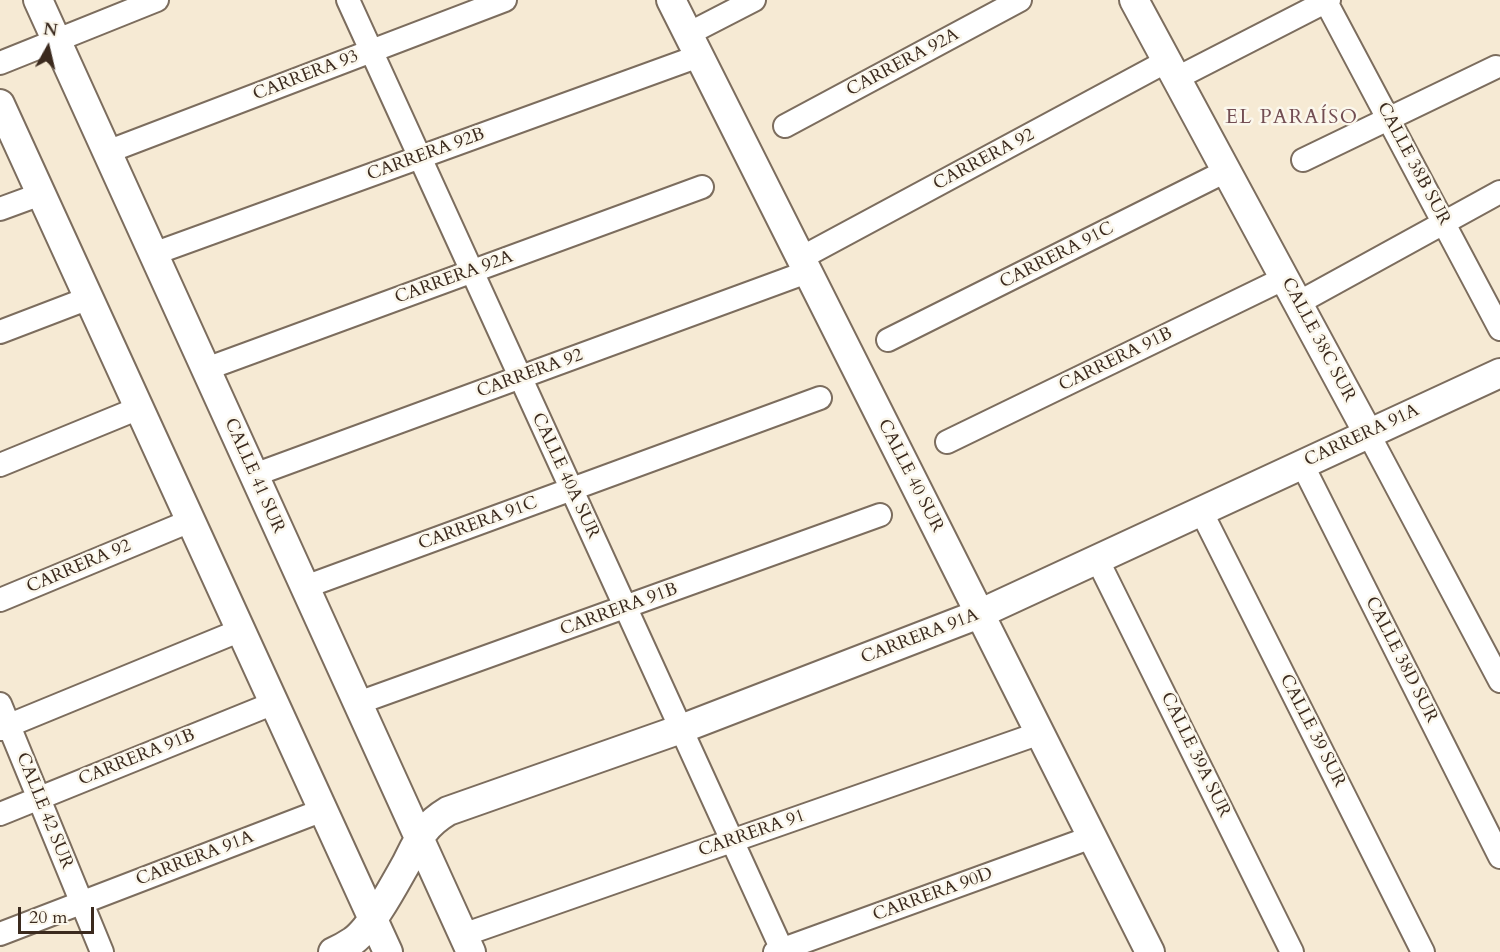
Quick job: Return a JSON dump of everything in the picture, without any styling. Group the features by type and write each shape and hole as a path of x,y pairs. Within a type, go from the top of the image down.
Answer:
{"street":[{"name":"CALLE 41 SUR","path":"38,0 467,944"},
{"path":"0,63 157,0"},
{"name":"CALLE 40A SUR","path":"348,0 626,607 780,951"},
{"name":"CARRERA 93","path":"107,152 505,0"},
{"name":"CALLE 40 SUR","path":"670,0 1092,837 1144,951"},
{"name":"CARRERA 92B","path":"153,254 420,158 693,45 754,0"},
{"name":"CARRERA 92A","path":"785,126 1020,0"},
{"name":"CALLE 38C SUR","path":"1134,0 1499,675"},
{"name":"CARRERA 92","path":"254,475 520,377 804,265 1172,70 1327,0"},
{"name":"CALLE 38B SUR","path":"1327,0 1500,329"},
{"path":"1303,160 1496,67"},
{"path":"0,104 388,952"},
{"name":"CARRERA 91C","path":"888,340 1226,171"},
{"name":"CARRERA 92A","path":"206,369 702,187"},
{"path":"1298,303 1500,192"},
{"path":"0,209 41,194"},
{"name":"CARRERA 91B","path":"947,442 1285,278"},
{"path":"0,332 89,298"},
{"name":"CARRERA 91A","path":"373,920 405,866 418,838 436,819 448,811 681,729 980,614 1500,373"},
{"name":"CARRERA 91C","path":"305,587 820,398"},
{"path":"0,465 139,408"},
{"name":"CALLE 38D SUR","path":"1302,464 1500,857"},
{"name":"CALLE 39 SUR","path":"1200,511 1423,952"},
{"name":"CARRERA 91B","path":"358,703 880,515"},
{"name":"CARRERA 92","path":"0,600 190,521"},
{"name":"CALLE 39A SUR","path":"1097,559 1292,952"},
{"path":"4,728 241,630"},
{"name":"CARRERA 91B","path":"0,814 274,703"},
{"name":"CALLE 42 SUR","path":"0,704 4,728 38,798 102,952"},
{"name":"CARRERA 91","path":"467,944 732,841 1040,733"},
{"name":"CARRERA 91A","path":"0,934 323,810"},
{"name":"CARRERA 90D","path":"780,951 1092,837"},
{"path":"333,952 355,940 373,920"}],"district":[{"name":"EL PARAÍSO","path":"1292,118"}]}
